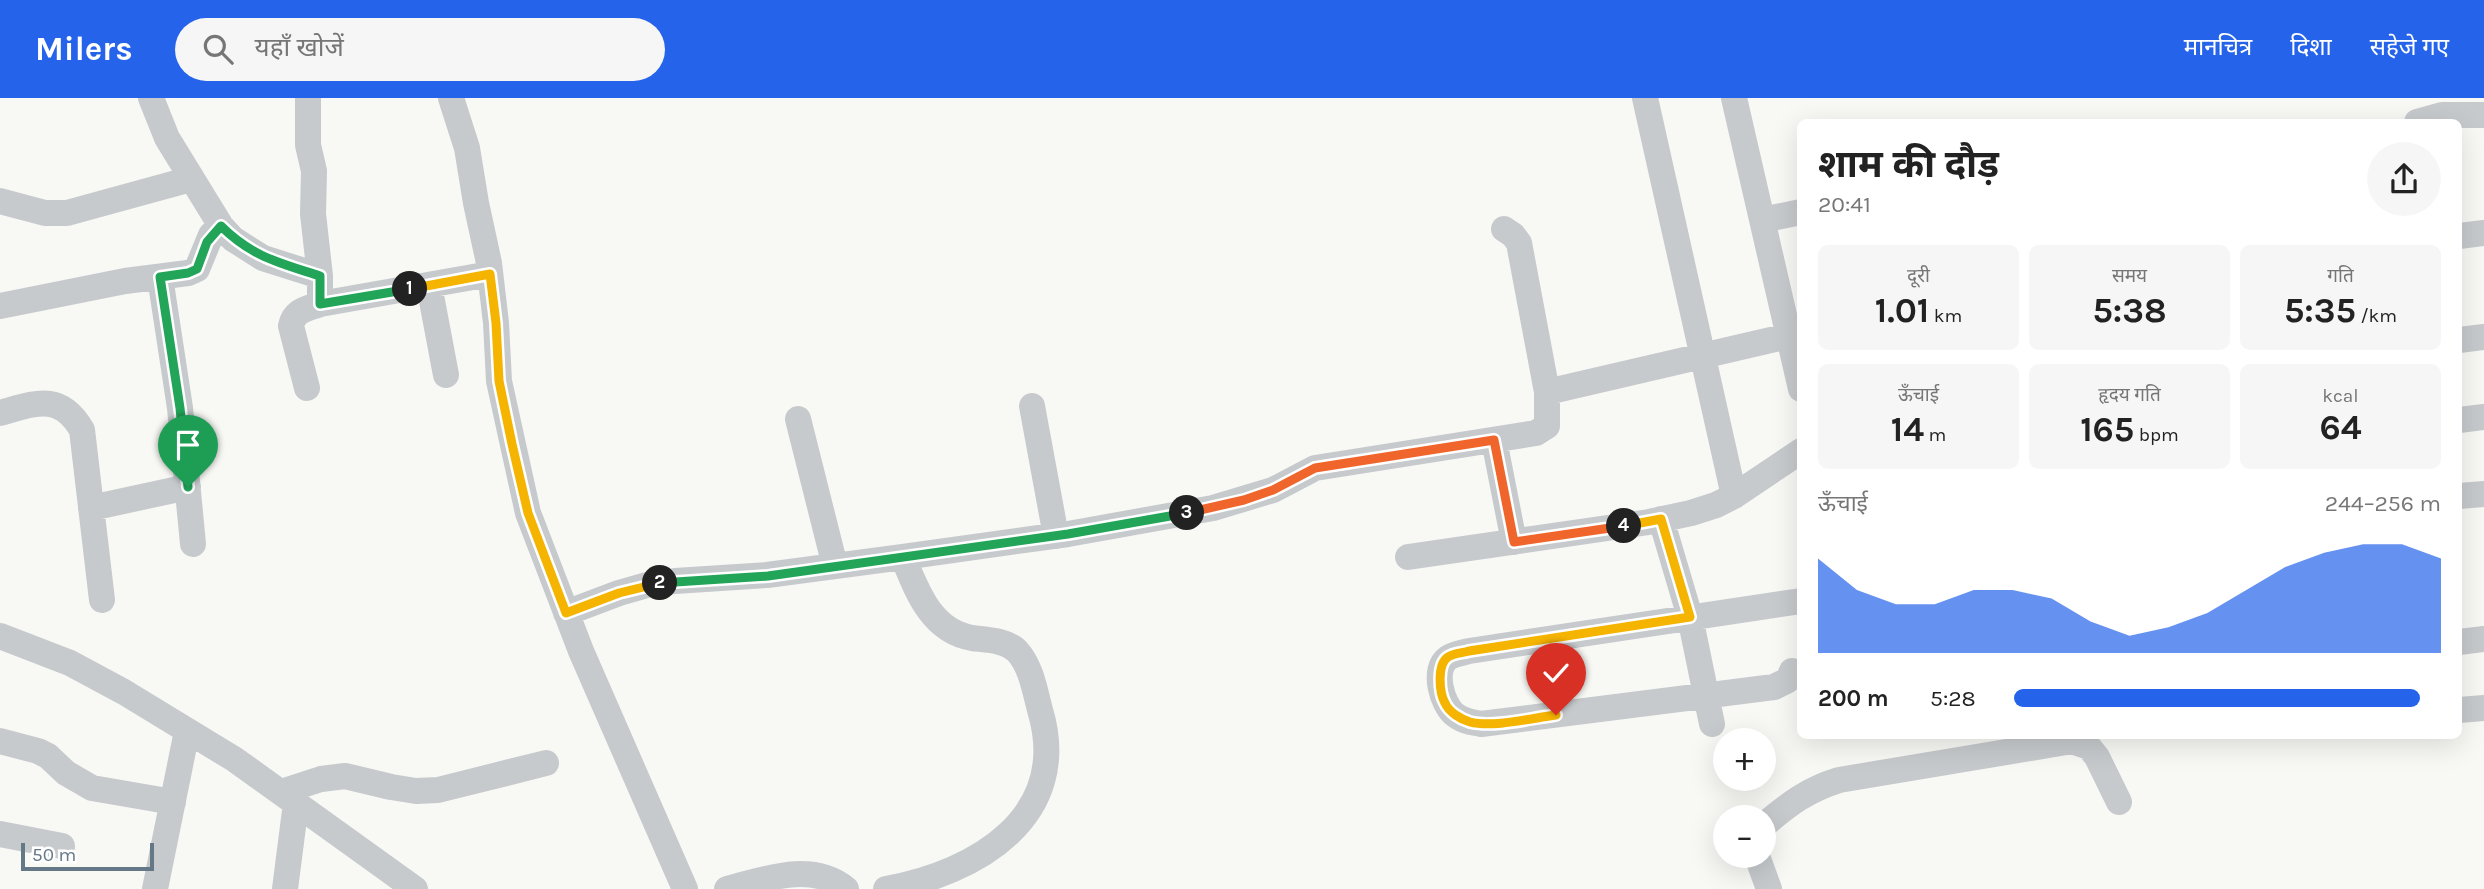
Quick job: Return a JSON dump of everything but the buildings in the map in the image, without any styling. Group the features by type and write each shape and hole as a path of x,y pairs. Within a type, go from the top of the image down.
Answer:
{"street":[{"path":"151,98 167,138 221,226 233,239 262,258 320,276"},
{"path":"308,98 308,145 314,172 313,214 320,276 320,304"},
{"path":"452,98 467,148 490,274 499,381 528,513 566,613 685,889"},
{"path":"1644,98 1734,496"},
{"path":"1736,98 1762,220 1795,335 1797,353"},
{"path":"2437,112 2484,114"},
{"path":"0,201 45,213 67,213 191,179"},
{"path":"1762,220 1797,213"},
{"path":"0,306 188,273 197,269 207,242 221,226"},
{"path":"566,613 647,585 768,576 1056,536 1213,508 1273,490 1315,468 1536,433 1547,426 1547,392 1519,243 1504,229"},
{"path":"2462,236 2484,233"},
{"path":"307,388 291,326 297,313 320,304 490,274"},
{"path":"160,277 178,394 193,544"},
{"path":"429,285 446,375"},
{"path":"1547,392 1795,335"},
{"path":"2462,340 2484,337"},
{"path":"0,413 52,403 65,408 82,430 102,600"},
{"path":"1032,406 1056,536"},
{"path":"2462,420 2484,417"},
{"path":"798,419 835,566"},
{"path":"1494,440 1514,542"},
{"path":"1408,557 1661,519 1716,505 1797,454"},
{"path":"91,508 188,487"},
{"path":"2462,496 2484,494"},
{"path":"1661,519 1690,617 1712,724"},
{"path":"886,889 965,865 995,845 1024,819 1037,797 1048,747 1044,721 1027,666 1019,653 1010,645 968,637 949,630 921,601 903,557"},
{"path":"1793,671 1788,680 1774,687 1481,724 1455,715 1444,702 1440,677 1443,663 1449,656 1469,651 1797,602"},
{"path":"0,636 70,663 124,692 234,759 402,885"},
{"path":"2462,642 2484,639"},
{"path":"2462,710 2484,708"},
{"path":"155,889 187,732"},
{"path":"0,741 48,756 66,773 92,788 173,803"},
{"path":"1776,815 1814,788 1839,780 2071,741 2089,747 2097,757 2119,803"},
{"path":"288,798 321,779 345,776 391,787 438,790 546,763"},
{"path":"285,889 288,798"},
{"path":"0,834 62,846"},
{"path":"1761,868 1769,889"},
{"path":"727,889 781,875 817,875 837,881 846,889"}],"route":[{"path":"188,487 173,353 160,277 197,269 207,242 221,226 233,239 262,258 320,276 320,304 490,274 499,381 512,444 528,513 566,613 647,585 768,576 1068,534 1213,508 1273,490 1315,468 1331,464 1494,440 1514,542 1661,519 1690,617 1469,651 1449,656 1443,663 1440,677 1444,702 1455,715 1467,721 1481,724 1556,715"}]}
